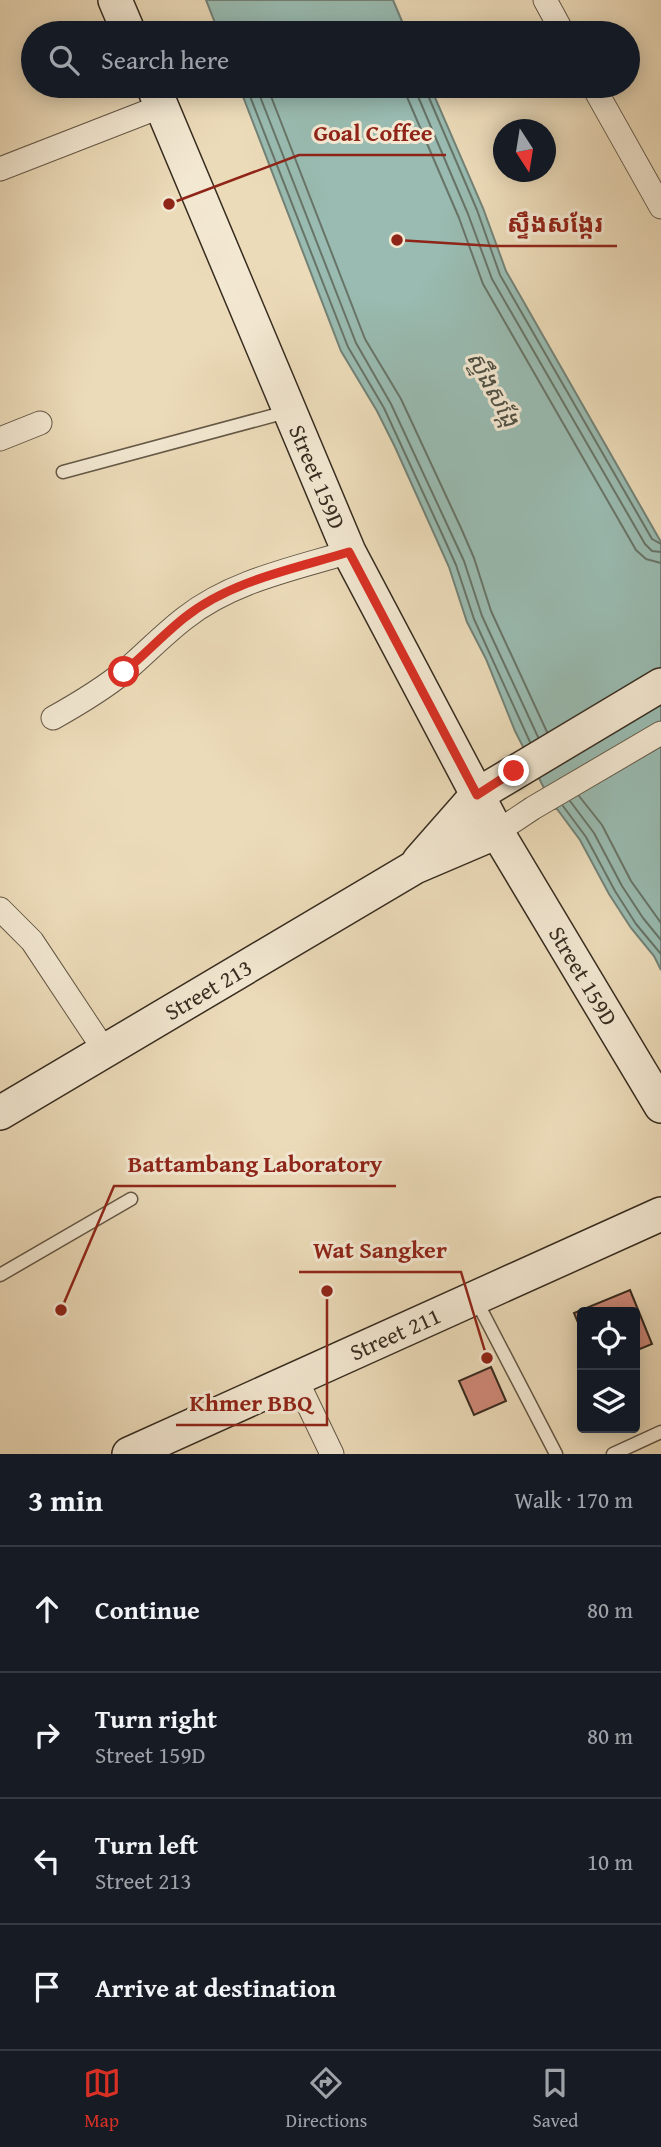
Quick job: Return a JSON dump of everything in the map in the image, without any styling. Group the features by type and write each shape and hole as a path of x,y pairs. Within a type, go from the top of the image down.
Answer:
{"street":[{"path":"115,0 124,21"},
{"path":"545,0 556,21"},
{"path":"0,169 153,98"},
{"name":"Street 159D","path":"158,98 349,552 497,832 661,1106"},
{"path":"600,98 661,207"},
{"path":"0,439 40,423"},
{"path":"53,719 92,696 124,672 185,617 217,598 253,581 349,552"},
{"name":"Street 213","path":"415,867 477,795 661,685"},
{"name":"Street 213","path":"0,1113 415,867 497,832 661,733"},
{"path":"0,909 32,941 105,1051"},
{"name":"Street 211","path":"129,1454 661,1214"},
{"path":"295,1377 332,1454"}],"lane":[{"path":"63,472 290,411"},
{"path":"0,1275 131,1199"},
{"path":"474,1297 556,1454"},
{"path":"613,1454 661,1432"}],"water":[{"path":"206,0 393,0 402,21 214,21"},
{"name":"ស្ទឹងសង្កែ","path":"244,98 435,98 483,208 506,271 661,542 661,970 654,956 631,928 609,894 580,840 557,809 533,808 545,790 515,731 486,659 467,622 449,567 395,447 341,351"}],"building":[{"path":"630,1290 637,1307 589,1307"},
{"path":"640,1315 652,1344 640,1349"},
{"path":"491,1367 506,1401 474,1415 459,1381"}],"place":[{"name":"Goal Coffee","path":"169,204"},
{"name":"ស្ទឹងសង្កែរ","path":"397,240"},
{"name":"Khmer BBQ","path":"327,1291"},
{"name":"Battambang Laboratory","path":"61,1310"},
{"name":"Wat Sangker","path":"487,1358"}],"route":[{"path":"124,672 185,617 217,598 253,581 349,552 477,795 514,771"}]}
